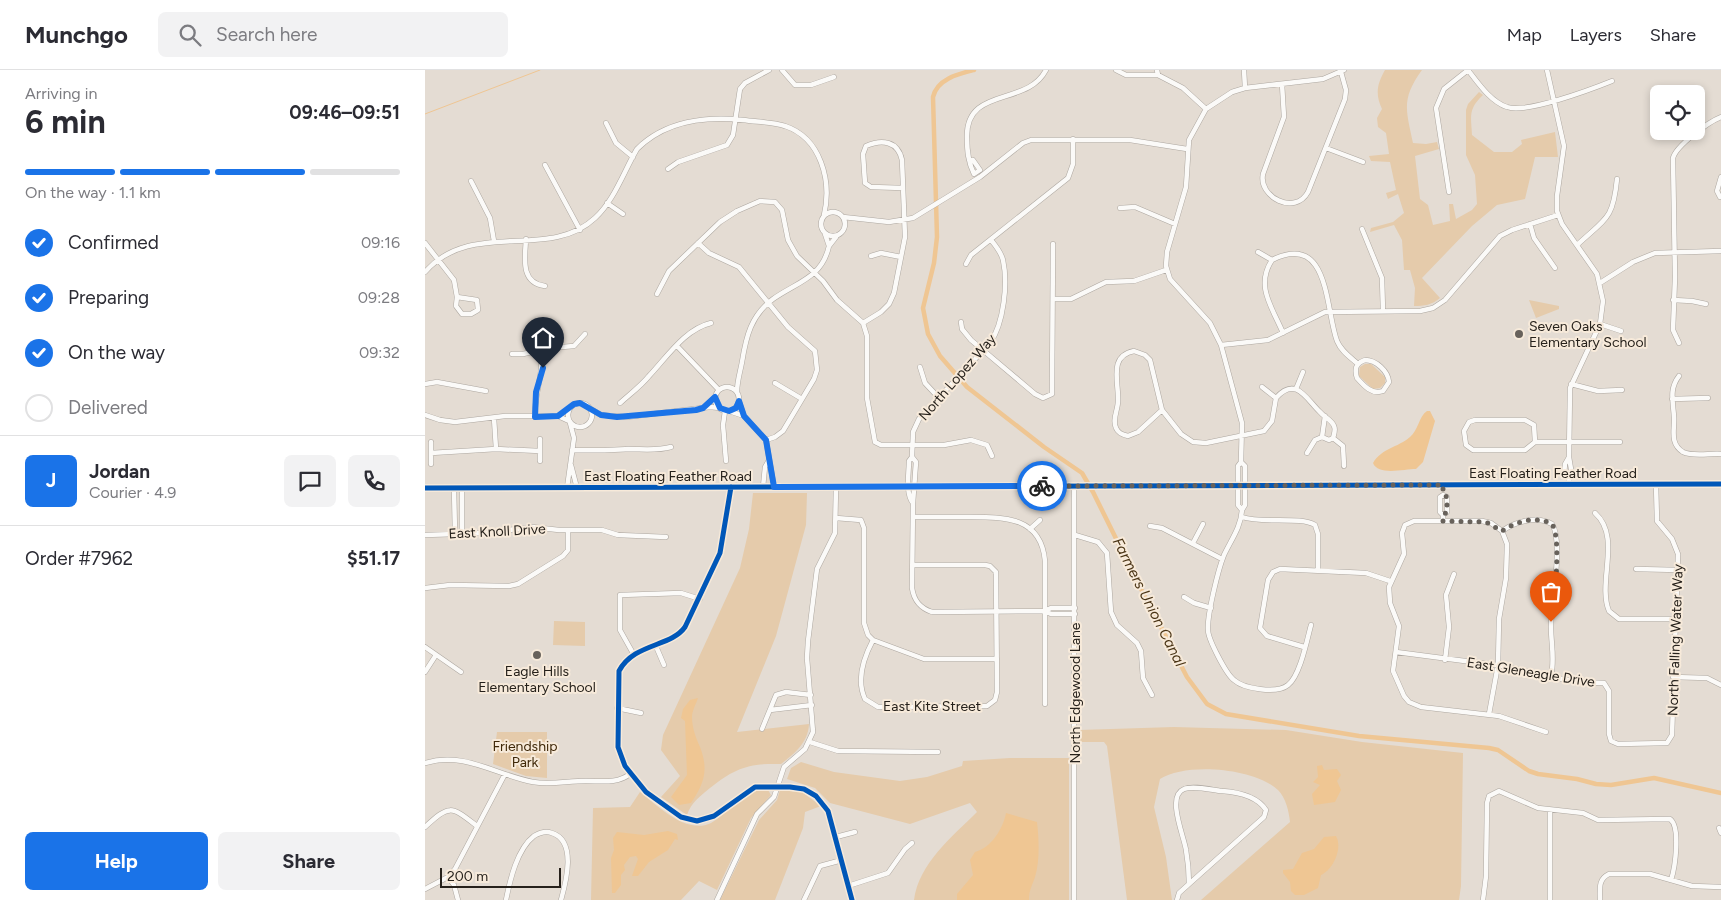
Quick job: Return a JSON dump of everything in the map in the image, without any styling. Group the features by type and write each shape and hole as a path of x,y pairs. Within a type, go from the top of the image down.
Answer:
{"main road":[{"name":"East Floating Feather Road","path":"425,488 1721,484"}],"street":[{"path":"668,169 678,162 727,145 733,135 739,92 742,86 769,70"},
{"path":"782,70 795,85 811,85 834,77"},
{"path":"979,175 974,174 969,163 967,128 973,111 981,105 1035,84 1046,70"},
{"path":"1116,70 1126,75 1157,72 1183,88 1206,110"},
{"path":"1244,70 1245,88"},
{"path":"1449,192 1443,167 1443,147 1436,108 1444,89 1468,70 1476,82 1505,107 1519,109 1613,81"},
{"path":"1547,70 1565,151 1556,201 1558,215 1600,283 1603,306 1599,324 1571,384 1569,458 1572,474 1569,477 1569,484"},
{"path":"1242,510 1238,505 1238,466 1241,462 1242,435 1241,418 1221,345 1210,324 1173,283 1167,270 1166,256 1186,187 1187,150 1194,127 1206,110 1223,96 1245,88 1323,79 1341,71 1346,90 1345,99 1308,192 1303,200 1295,204 1283,202 1270,195 1262,183 1263,174 1284,117 1282,84"},
{"path":"1679,344 1674,336 1675,214 1673,158 1677,148 1709,122 1721,117"},
{"path":"425,272 438,260 464,247 494,240 557,238 580,230 597,217 644,142 653,136 689,121 708,118 785,126 805,137 821,159 827,204 825,215 820,225 829,246"},
{"path":"606,122 616,143 633,157"},
{"path":"966,264 971,255 1068,178 1073,164 1073,139"},
{"path":"827,204 843,218 889,222 905,221 938,203 1023,143 1031,140 1130,140 1187,150"},
{"path":"863,322 881,312 889,304 905,237 905,221 901,154 893,145 879,142 870,145 864,150 865,183 871,187 903,188"},
{"path":"1326,148 1363,162"},
{"path":"545,165 580,230"},
{"path":"1720,197 1717,191 1721,177"},
{"path":"1577,245 1612,211 1617,179"},
{"path":"471,181 490,218 494,240"},
{"path":"657,294 669,271 714,227 737,211 760,201 775,202 782,210 786,234 791,246 823,281 837,300 863,322 867,336 867,398 875,442 881,445 913,445 944,444 971,440 987,445 992,456"},
{"path":"607,203 623,214"},
{"path":"1120,208 1135,208 1175,224"},
{"path":"825,215 837,212"},
{"path":"1221,345 1263,342 1321,313 1424,310 1438,306 1448,297 1500,236 1508,231 1558,215"},
{"path":"843,218 844,228"},
{"path":"774,487 766,440 744,416 737,392 737,378 749,328 768,304 802,284 814,273 825,258 829,246 836,236 853,220"},
{"path":"1530,224 1534,238 1555,268"},
{"path":"1362,229 1382,278 1383,311"},
{"path":"825,234 836,236"},
{"path":"526,239 527,274 533,283 545,286"},
{"name":"North Lopez Way","path":"991,240 1003,258 1003,309 999,328 983,351 915,424 912,457 916,462 912,487 913,593 919,605 932,612 997,612"},
{"path":"425,243 454,280 457,297 456,306 462,314 471,314 478,310 477,300 457,297"},
{"path":"698,243 709,253 739,267 768,304 815,351 816,374 783,432 775,438 766,440"},
{"path":"961,322 967,336 983,351 1035,394 1048,398 1053,390 1053,244"},
{"path":"1600,283 1649,255 1674,251 1696,253 1721,251"},
{"path":"1258,252 1272,260"},
{"path":"871,256 881,253 901,257"},
{"path":"1283,333 1264,287 1265,272 1272,260 1291,253 1309,260 1323,278 1339,346 1358,364"},
{"path":"1053,299 1071,299 1106,282 1134,282 1167,270"},
{"path":"1673,300 1706,304"},
{"path":"621,403 677,346 698,328 711,323"},
{"path":"1599,324 1621,331"},
{"path":"512,354 573,346 585,334"},
{"path":"677,346 719,390"},
{"path":"535,417 536,392 543,368 540,350"},
{"path":"1162,410 1133,435 1123,435 1118,431 1114,419 1118,400 1116,367 1123,355 1134,351 1140,352 1150,360 1162,410 1181,434 1193,442 1205,443 1242,435 1259,434 1268,428 1276,398 1283,392 1296,389 1305,394 1334,426 1333,438"},
{"path":"1370,360 1385,372 1389,382 1386,389 1374,392 1359,381 1355,374 1358,364 1370,360"},
{"path":"920,367 925,383 939,398"},
{"path":"1296,389 1303,372"},
{"path":"1679,376 1674,383 1672,398 1675,418 1673,438 1676,446 1683,452 1691,454 1721,454"},
{"path":"703,408 715,397 719,390 737,378"},
{"path":"425,384 437,382 487,390"},
{"path":"775,383 802,399"},
{"path":"1571,384 1597,391 1622,390"},
{"path":"726,387 732,388 737,392"},
{"path":"1262,387 1276,398"},
{"path":"715,397 720,408"},
{"path":"1672,398 1708,398"},
{"path":"727,411 736,408 739,401"},
{"path":"425,415 455,422 494,418 558,416 577,403 585,404 601,415 627,417 703,408 720,408 744,416"},
{"path":"589,408 592,415 589,422"},
{"path":"567,488 574,438 569,422 569,410"},
{"path":"726,461 723,425 727,411"},
{"path":"574,438 583,427 601,415"},
{"path":"558,416 577,427 583,427"},
{"path":"1322,437 1325,416"},
{"path":"494,418 496,449"},
{"path":"1535,442 1536,429 1530,421 1475,420 1465,426 1465,445 1473,450 1525,450 1535,442 1620,442"},
{"path":"1322,437 1327,441 1333,438"},
{"path":"1307,453 1315,440 1322,437"},
{"path":"1333,438 1343,446 1344,466"},
{"path":"540,439 540,461"},
{"path":"431,442 431,464"},
{"path":"572,450 602,452 671,447"},
{"path":"431,453 496,449 540,451"},
{"path":"1569,458 1565,464 1564,474 1569,477"},
{"path":"763,487 765,467 769,460"},
{"path":"1241,462 1245,466 1245,505 1242,510 1242,517 1222,559 1208,624 1209,637 1234,680 1244,685 1273,690 1289,685 1296,674 1311,625"},
{"path":"571,465 577,488"},
{"name":"North Falling Water Way","path":"1611,741 1618,744 1664,744 1670,741 1672,735 1678,570 1676,547 1657,521 1656,484"},
{"path":"1443,485 1443,494 1447,497 1447,512 1443,515 1443,521"},
{"name":"North Edgewood Lane","path":"1074,900 1076,486"},
{"path":"731,487 720,553 700,599 682,632 634,655 622,665 619,671 617,708 618,747 630,774 656,800 681,817 697,821 714,816 755,787 779,786 804,789 816,796 828,811 852,900"},
{"path":"717,900 757,814 774,797 784,768 799,756 810,742 814,725 807,650 817,569 834,538 836,487"},
{"path":"454,488 455,533"},
{"path":"462,488 462,533"},
{"path":"1595,513 1607,529 1607,607 1611,614 1619,619 1677,619"},
{"path":"913,517 1003,517 1017,521 1030,529 1041,543 1045,556 1045,704"},
{"path":"1242,517 1256,521 1306,521 1315,525 1318,534 1318,570"},
{"path":"836,518 857,518 863,523 864,623 868,635 873,640 924,660 997,660 997,577 994,568 985,565 913,565"},
{"path":"1030,529 1040,520"},
{"path":"1489,714 1498,665 1499,619 1507,570 1507,544 1502,531 1486,522 1443,521 1408,523 1403,533 1403,554 1390,581 1389,598 1399,626 1393,671 1404,696 1409,702 1421,707 1489,714 1546,732"},
{"path":"1502,531 1518,522 1544,521 1552,524 1555,533 1555,590 1551,622 1554,658 1551,676"},
{"path":"1193,544 1203,524"},
{"path":"1151,526 1162,528 1222,559"},
{"name":"East Knoll Drive","path":"425,535 486,533 526,527 602,530 617,535 666,536"},
{"path":"425,588 450,585 509,586 518,584 563,556 568,550 568,530"},
{"path":"1075,535 1098,542 1107,553 1111,612 1117,624 1137,643 1141,651 1143,678 1152,695"},
{"path":"1304,647 1267,636 1260,628 1268,580 1273,572 1280,569 1370,574 1390,581"},
{"path":"1636,570 1678,570"},
{"path":"1445,660 1449,627 1446,595 1454,574"},
{"path":"634,655 620,630 621,595 681,593 700,599"},
{"path":"1184,598 1211,608"},
{"path":"997,612 1075,608"},
{"path":"1045,611 1051,614 1075,614"},
{"name":"East Kite Street","path":"873,640 863,665 862,691 868,702 878,707 987,706 995,700 997,692 997,660"},
{"path":"655,644 664,665"},
{"path":"425,647 461,672"},
{"name":"East Gleneagle Drive","path":"1396,652 1445,660 1498,665 1607,685 1609,691 1609,734 1611,741"},
{"path":"425,672 436,655"},
{"path":"1673,677 1707,678 1721,685"},
{"path":"762,729 774,699 780,692 811,695"},
{"path":"770,710 812,705"},
{"path":"617,708 641,713"},
{"path":"810,742 838,751 938,752"},
{"path":"425,763 440,760 469,762 534,782 548,783 616,781 630,774"},
{"path":"425,889 448,877 455,869 505,774"},
{"path":"1177,900 1179,893 1264,817 1266,810 1262,804 1233,792 1187,788 1180,791 1176,799 1176,808 1186,847 1189,884"},
{"path":"1483,900 1486,877 1487,803 1489,796 1494,792 1504,791 1526,805 1551,810 1583,812 1605,820 1666,818 1673,822 1676,864 1671,880"},
{"path":"425,827 439,813 449,810 461,814 477,826"},
{"path":"1550,900 1551,810"},
{"path":"507,900 512,876 528,843 533,836 547,832 558,836 566,848 567,871 561,900"},
{"path":"836,837 855,832"},
{"path":"848,886 888,873 911,843"},
{"path":"804,900 819,866 842,860"},
{"path":"1600,900 1600,882 1603,877 1609,874 1650,874 1692,886 1721,887"},
{"path":"448,877 458,900"}],"green space":[{"path":"1385,70 1422,70 1415,80 1408,97 1407,113 1413,143 1426,144 1437,142 1439,149 1415,156 1420,199 1428,205 1433,225 1450,221 1449,204 1453,204 1456,219 1472,210 1477,204 1475,175 1466,155 1466,110 1468,104 1479,92 1483,95 1475,104 1471,113 1472,135 1494,152 1512,152 1522,144 1521,140 1555,132 1558,157 1535,157 1525,199 1497,205 1472,226 1422,278 1440,298 1425,305 1414,306 1415,288 1410,270 1404,270 1402,240 1394,225 1370,232 1371,228 1393,222 1404,213 1398,194 1388,199 1386,193 1396,190 1390,162 1371,161 1369,156 1389,154 1386,133 1378,127 1377,118 1382,109 1378,99 1378,89"},
{"path":"1529,300 1559,306 1559,309 1536,318"},
{"path":"1365,364 1371,364 1385,377 1385,383 1380,388 1373,389 1359,376 1360,367"},
{"path":"753,493 807,493 806,525 776,636 737,732 809,724 808,731 800,747 781,764 751,766 735,771 699,797 693,803 687,815 661,797 680,776 661,750 663,735 740,568 749,529"},
{"path":"554,621 585,622 585,646 553,645"},
{"path":"1174,727 1286,730 1362,742 1463,753 1461,886 1459,900 1201,900 1290,822 1283,797 1278,790 1267,783 1237,772 1203,769 1186,770 1160,779 1154,807 1166,857 1172,900 1127,900 1107,746 1104,742 1079,742 1079,730"},
{"name":"Friendship Park","path":"497,732 547,732 547,778 526,776 493,764"},
{"path":"1010,758 1069,758 1069,900 914,900 922,874 930,862 947,841 977,812 970,803 910,824 830,803 815,788 787,779 791,768 801,762 834,772 900,781 927,777 962,766 963,761"},
{"path":"759,790 768,790 771,795 751,818 717,890 699,881 681,900 591,900 593,808 630,807 640,792 664,811 682,822 702,826 711,823 742,799"},
{"path":"780,790 802,792 821,806 805,812 803,828 775,900 720,900 759,820 777,800"}],"shaded area":[{"path":"1427,411 1430,411 1435,421 1423,462 1416,469 1398,471 1386,471 1376,467 1373,463 1377,458 1385,451 1410,437"},
{"path":"698,698 692,721 703,755 704,776 691,803 679,805 671,797 687,775 685,721 681,718 683,709 690,700"},
{"path":"1322,765 1324,770 1337,769 1341,775 1337,781 1341,790 1335,802 1314,805 1312,794 1320,785 1313,782 1318,777 1317,766"},
{"path":"1006,813 1037,822 1038,864 1029,900 957,900 957,894 973,875 970,860 975,852 981,850 995,837"},
{"path":"668,831 677,834 678,840 675,839 668,850 649,862 638,876 632,876 638,859 636,856 630,857 624,865 625,870 621,875 621,885 615,893 612,893 611,858 614,850 613,838 617,832 644,835"},
{"path":"1336,836 1338,846 1336,858 1333,864 1321,875 1318,888 1304,895 1295,895 1291,891 1290,882 1283,873 1283,870 1293,869 1302,853 1314,849 1324,837"}],"waterway":[{"path":"425,114 540,70"},
{"name":"Farmers Union Canal","path":"974,70 949,78 939,86 933,97 937,237 934,263 923,308 928,334 940,356 967,387 1044,447 1082,473 1187,677 1207,704 1226,714 1359,736 1489,748 1498,750 1529,771 1538,774 1611,785 1654,778 1721,793"}],"cycle path":[{"path":"425,488 1721,484"},
{"path":"731,487 720,553 685,627 671,638 634,655 619,671 618,747 625,766 646,792 681,817 697,821 714,816 755,787 804,789 816,796 828,811 852,900"}],"way so far":[{"path":"1042,486 1443,485 1443,494 1447,497 1447,512 1443,515 1443,521 1486,522 1495,525 1502,531 1513,523 1523,521 1544,521 1552,524 1555,533 1555,590 1551,622"}],"place":[{"name":"Seven Oaks Elementary School","path":"1519,334"},
{"name":"Eagle Hills Elementary School","path":"537,655"}],"route":[{"path":"543,368 536,392 535,417 558,416 569,410 574,404 580,403 585,404 601,415 627,417 696,410 703,408 715,397 717,405 722,410 729,411 736,408 739,401 744,416 766,440 774,487 1042,486"}]}
